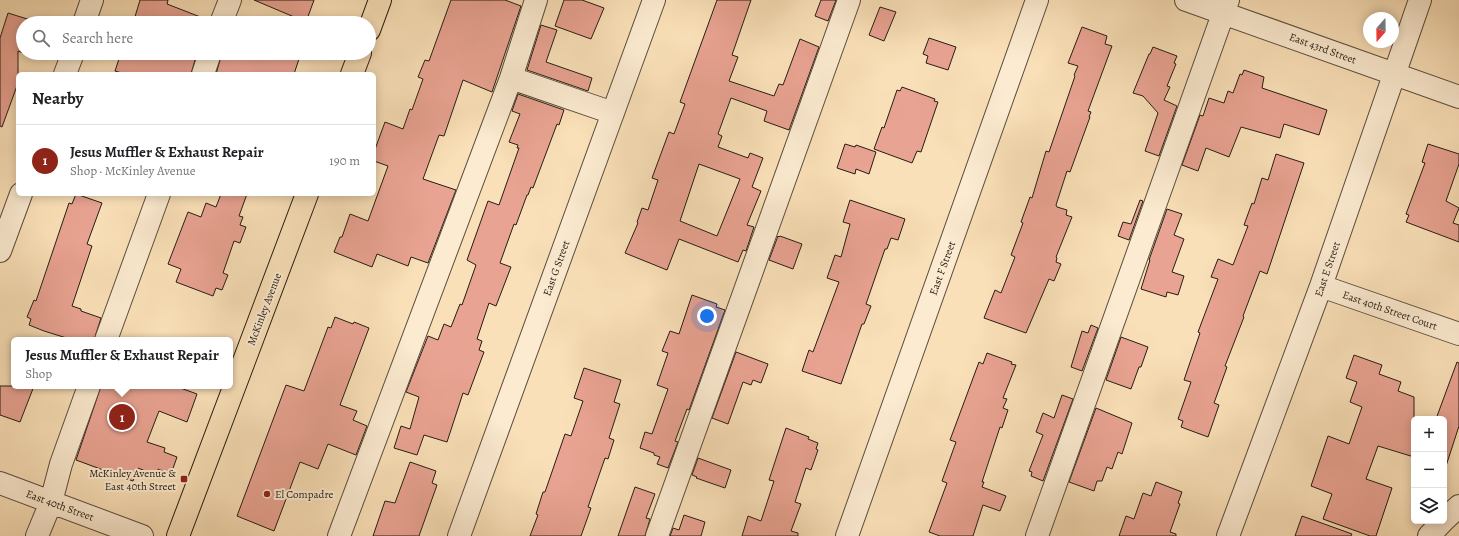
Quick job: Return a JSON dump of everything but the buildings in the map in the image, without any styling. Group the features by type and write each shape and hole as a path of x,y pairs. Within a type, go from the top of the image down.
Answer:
{"main road":[{"path":"374,16 380,0"},
{"path":"353,72 357,60"},
{"name":"McKinley Avenue","path":"178,536 306,196"}],"street":[{"path":"86,16 92,0"},
{"path":"224,16 230,0"},
{"path":"339,536 511,78 536,0"},
{"name":"East G Street","path":"459,536 654,0"},
{"path":"657,536 849,0"},
{"name":"East F Street","path":"847,536 1038,0"},
{"name":"East 43rd Street","path":"1186,0 1225,6 1394,74 1459,97"},
{"name":"East E Street","path":"1228,536 1321,286 1420,0"},
{"path":"1037,536 1225,6"},
{"path":"66,72 70,60"},
{"path":"204,72 208,60"},
{"path":"511,78 613,113"},
{"path":"0,251 20,196"},
{"path":"107,337 158,196"},
{"name":"East 40th Street Court","path":"1321,286 1459,334"},
{"path":"37,536 51,502 61,464 88,389"},
{"name":"East 40th Street","path":"0,483 142,536"},
{"path":"1447,518 1459,506"},
{"path":"1429,536 1441,524"}],"place":[{"name":"Jesus Muffler & Exhaust Repair","path":"122,417"},
{"name":"McKinley Avenue & East 40th Street","path":"184,479"},
{"name":"El Compadre","path":"267,494"}]}
